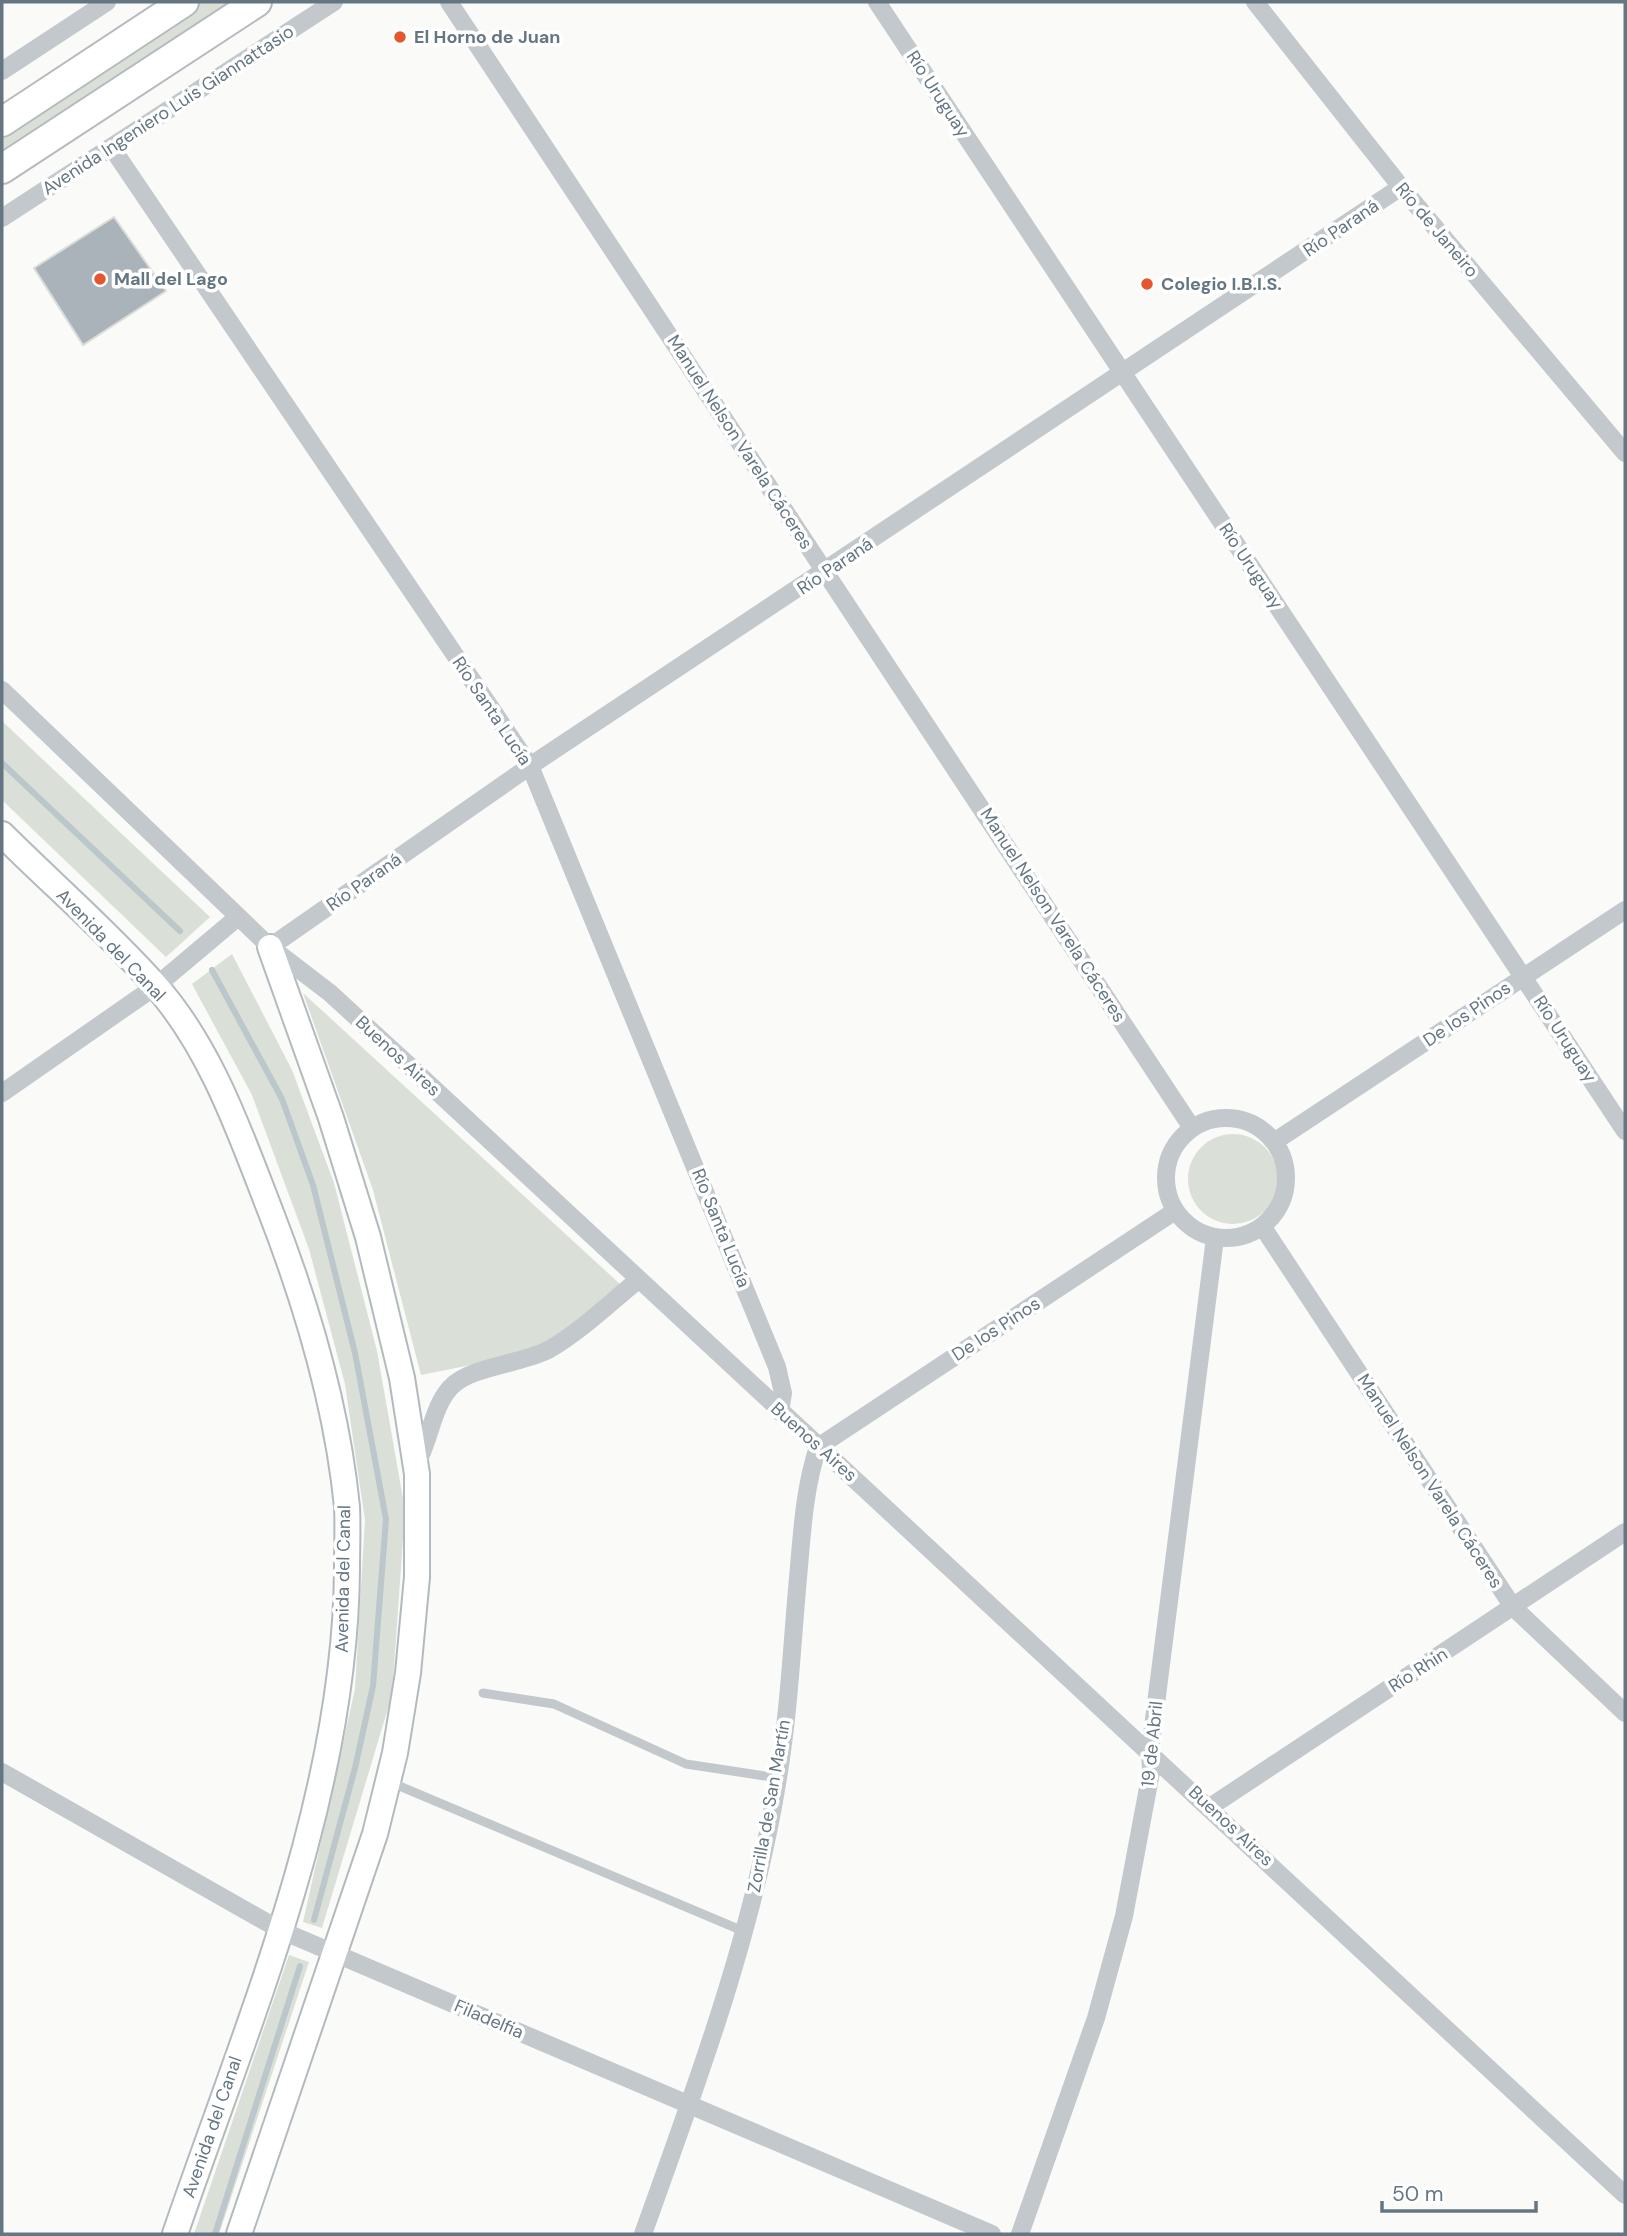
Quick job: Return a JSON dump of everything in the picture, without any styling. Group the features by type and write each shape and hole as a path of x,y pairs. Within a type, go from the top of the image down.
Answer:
{"main road":[{"path":"2,122 184,2"},
{"path":"2,169 257,2"}],"street":[{"path":"2,71 107,2"},
{"name":"Avenida Ingeniero Luis Giannattasio","path":"2,218 334,2"},
{"name":"Manuel Nelson Varela Cáceres","path":"449,2 1192,1128"},
{"name":"Río Uruguay","path":"877,2 1625,1130"},
{"name":"Río de Janeiro","path":"1255,2 1401,187 1624,449"},
{"name":"Río Santa Lucía","path":"113,148 530,766 777,1367 783,1393 780,1412"},
{"name":"Río Paraná","path":"270,947 530,766 826,572 1401,187"},
{"name":"Buenos Aires","path":"2,690 270,947 330,993 780,1412 1150,1751 1625,2195"},
{"name":"Avenida del Canal","path":"2,834 156,985 200,1051 223,1094 290,1260 334,1413 347,1510 347,1599 339,1694 320,1787 280,1930 175,2234"},
{"name":"De los Pinos","path":"1274,1142 1625,910"},
{"path":"2,1093 156,985 238,917"},
{"path":"239,2234 374,1834 388,1781 406,1686 415,1598 416,1465 402,1378 368,1237 331,1118 270,947"},
{"path":"1227,1117 1245,1120 1262,1129 1274,1142 1283,1158 1285,1187 1275,1213 1262,1226 1248,1234 1215,1238 1186,1224 1175,1211 1167,1194 1165,1175 1168,1157 1178,1140 1192,1128 1208,1120 1227,1117"},
{"name":"De los Pinos","path":"818,1447 1175,1211"},
{"name":"Manuel Nelson Varela Cáceres","path":"1262,1226 1513,1607 1625,1713"},
{"name":"19 de Abril","path":"1020,2234 1096,2018 1124,1916 1151,1772 1150,1751 1215,1238"},
{"path":"416,1465 426,1448 441,1400 453,1384 549,1349 580,1328 638,1279"},
{"name":"Zorrilla de San Martín","path":"643,2234 688,2104 743,1931 760,1868 778,1778 803,1519 810,1469 818,1447"},
{"name":"Río Rhin","path":"1210,1807 1625,1532"},
{"name":"Filadelfia","path":"2,1772 280,1930 992,2234"}],"lane":[{"path":"484,1693 554,1704 686,1764 778,1778"},
{"path":"388,1781 743,1931"}],"shaded area":[{"path":"200,2 231,2 2,154 2,138 73,85"},
{"path":"2,721 210,917 166,957 2,800"},
{"path":"232,954 292,1070 334,1183 377,1351 405,1510 392,1695 322,1928 303,1922 355,1689 365,1520 345,1384 309,1249 252,1095 192,984"},
{"path":"303,993 621,1285 539,1351 421,1375 373,1190"},
{"path":"1233,1134 1250,1137 1265,1147 1275,1162 1278,1179 1275,1196 1265,1211 1250,1221 1233,1224 1216,1221 1201,1211 1191,1196 1188,1179 1191,1162 1201,1147 1216,1137"},
{"path":"289,1955 309,1962 219,2234 194,2234"}],"building":[{"name":"Mall del Lago","path":"114,217 166,291 83,345 34,268"}],"waterway":[{"path":"2,763 180,931"},
{"path":"212,970 282,1099 313,1185 355,1353 386,1519 373,1686 355,1768 314,1920"},
{"path":"215,2234 300,1966"}],"place":[{"name":"El Horno de Juan","path":"400,37"},
{"name":"Mall del Lago","path":"100,279"},
{"name":"Colegio I.B.I.S.","path":"1147,284"}]}
